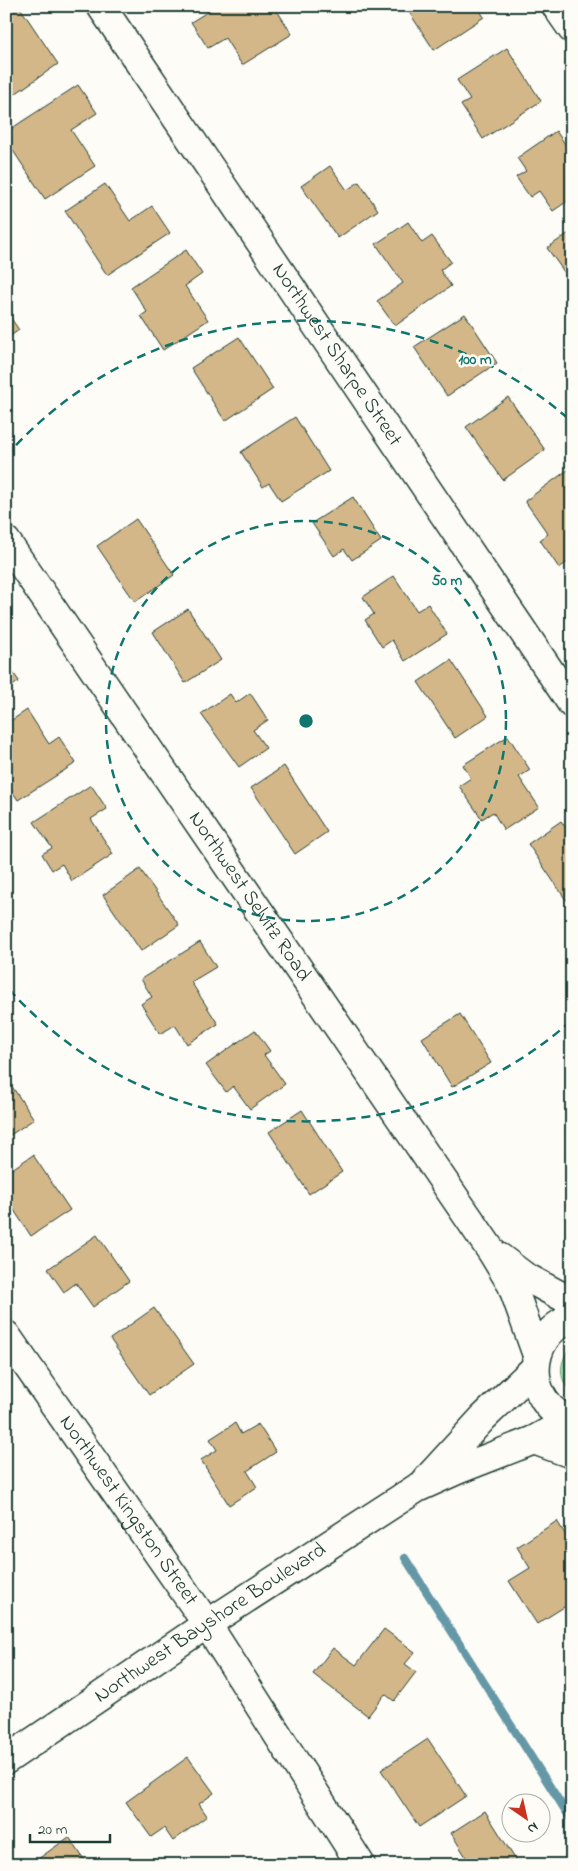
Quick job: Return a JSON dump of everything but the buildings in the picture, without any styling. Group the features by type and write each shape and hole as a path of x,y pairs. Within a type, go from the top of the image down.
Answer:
{"street":[{"name":"Northwest Sharpe Street","path":"101,6 572,704"},
{"path":"556,6 572,30"},
{"name":"Northwest Selvitz Road","path":"6,541 492,1252 512,1285 536,1362 538,1385 544,1399 553,1410 571,1421"},
{"name":"Northwest Selvitz Road","path":"492,1252 524,1276 572,1302"},
{"name":"Northwest Bayshore Boulevard","path":"417,1488 448,1458 536,1362 543,1341 552,1330 565,1320 572,1318"},
{"name":"Northwest Kingston Street","path":"6,1335 207,1624 361,1865"},
{"name":"Northwest Bayshore Boulevard","path":"6,1760 207,1624 417,1488 534,1440 571,1421"},
{"path":"534,1440 572,1454"}],"green space":[{"path":"572,1346 572,1393 567,1388 562,1376 562,1363"}],"waterway":[{"path":"405,1558 572,1821"}]}
